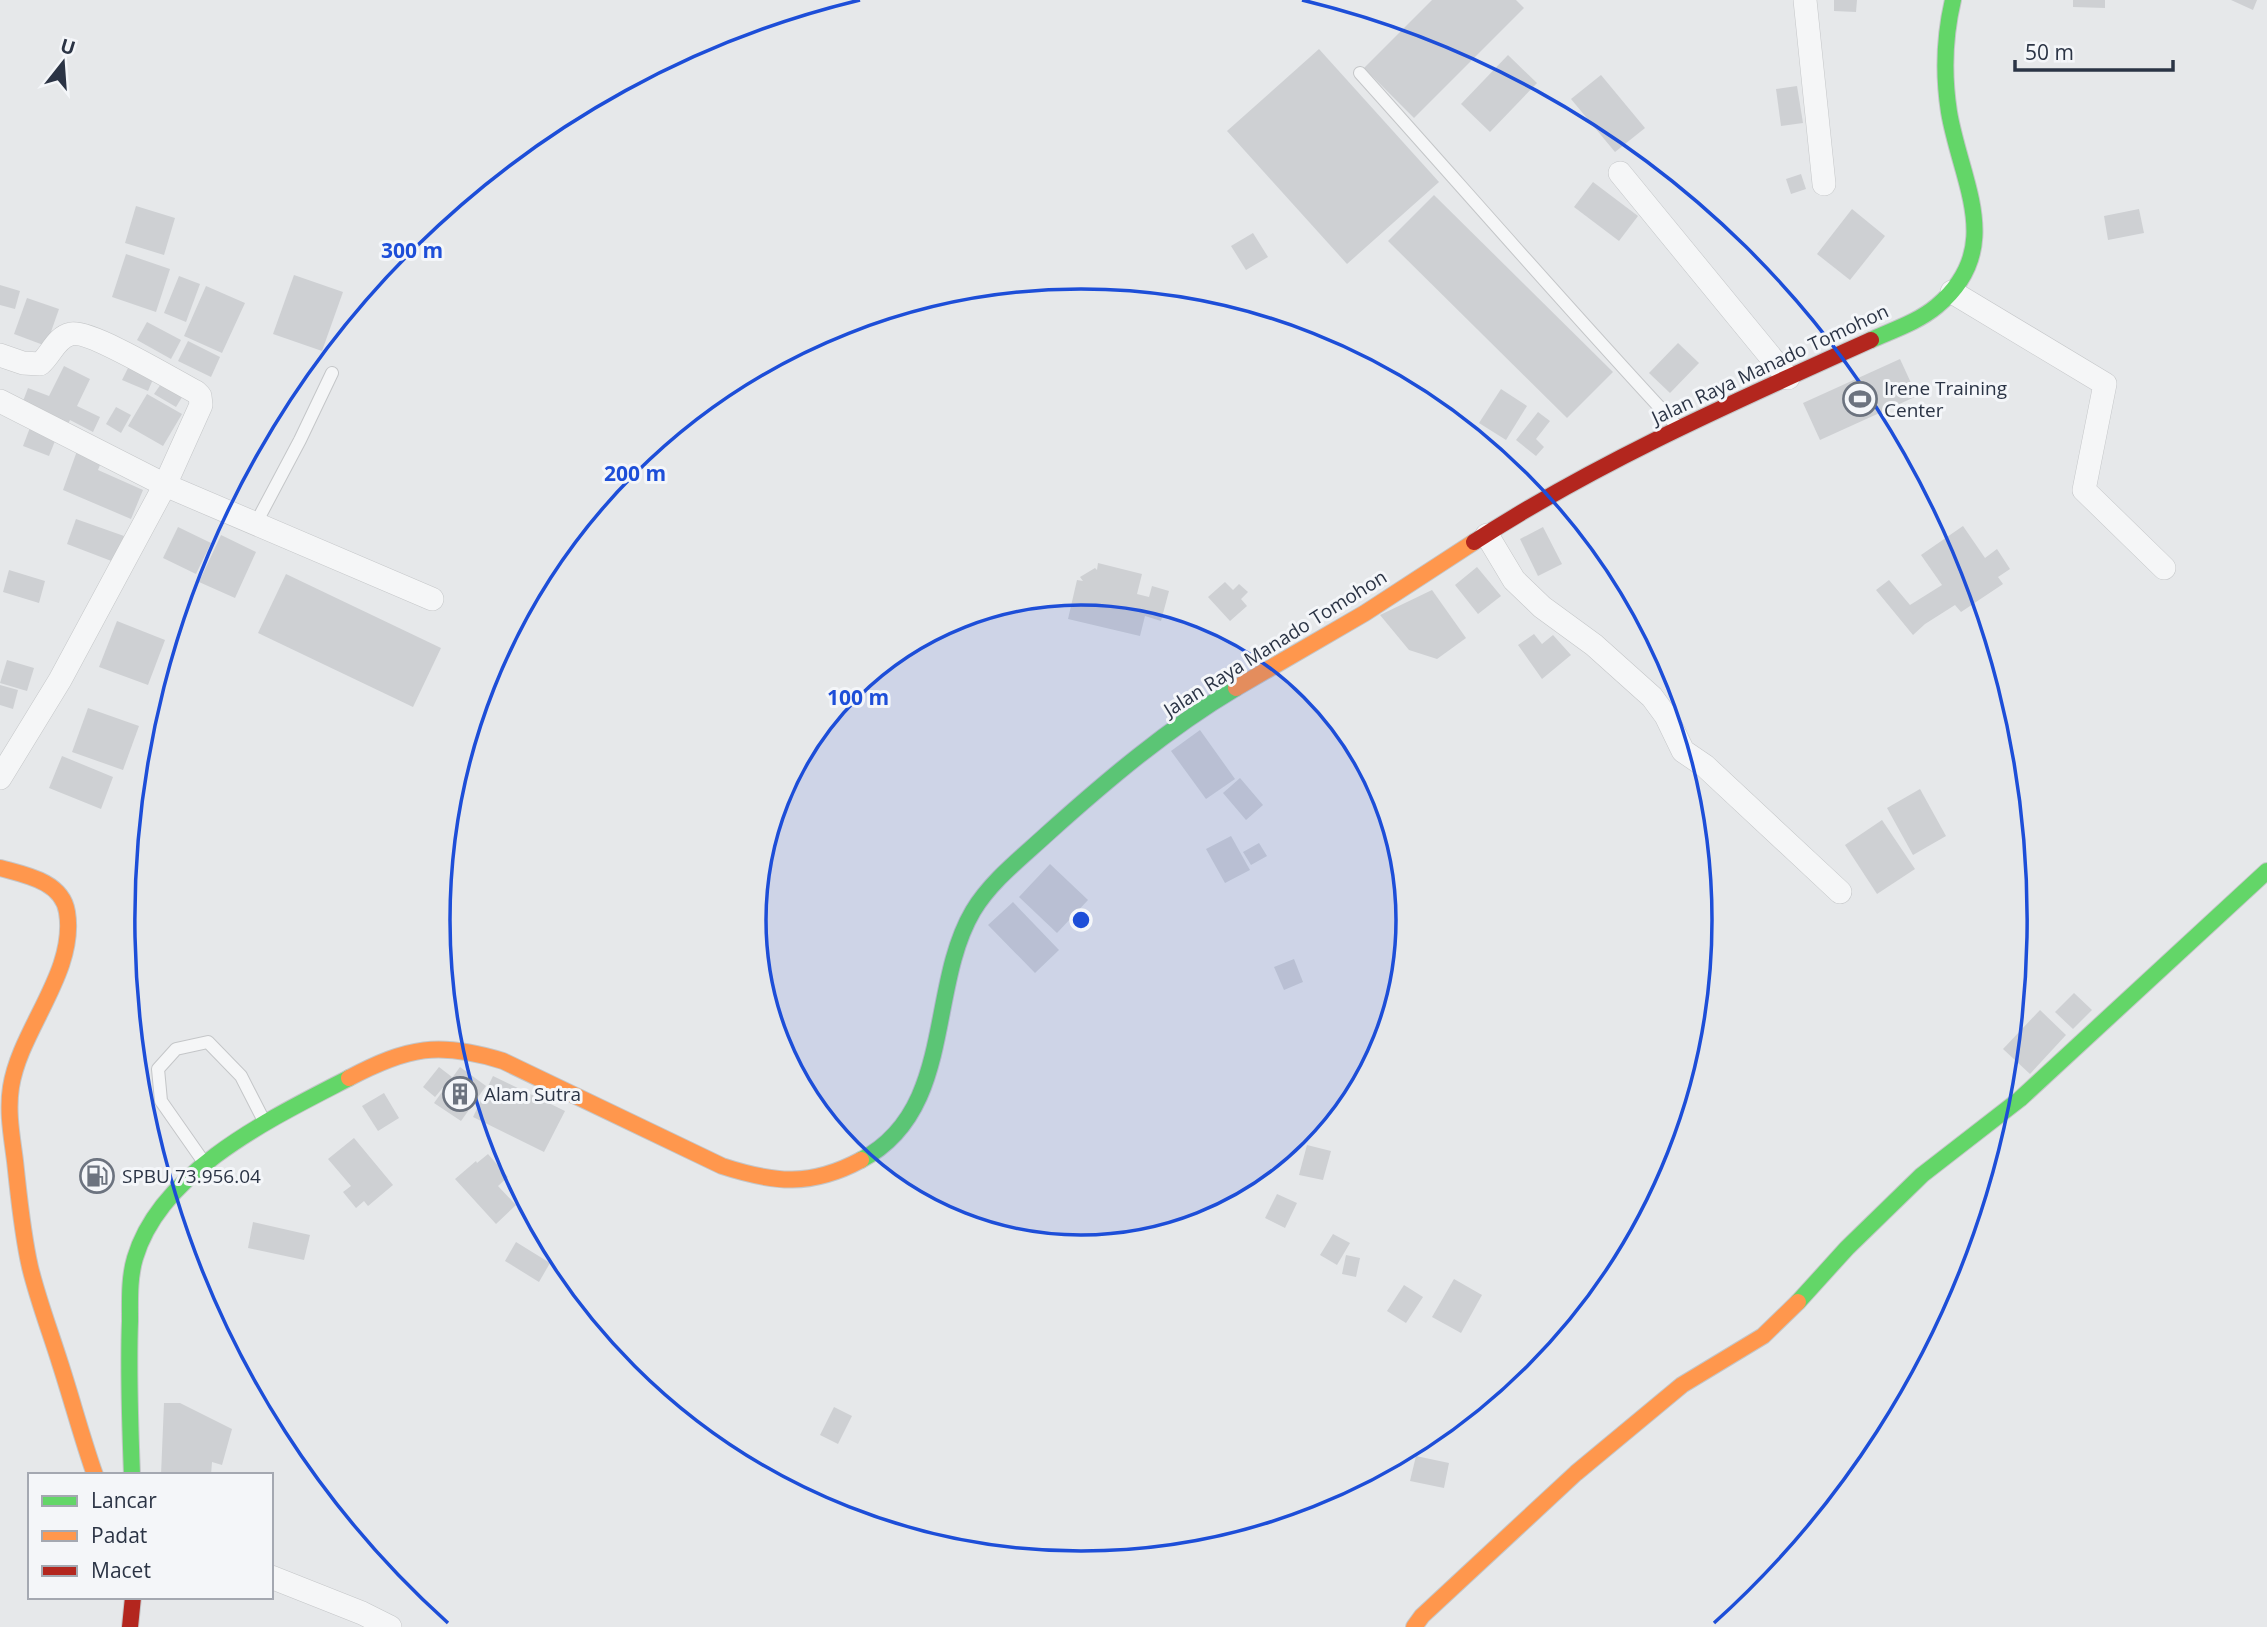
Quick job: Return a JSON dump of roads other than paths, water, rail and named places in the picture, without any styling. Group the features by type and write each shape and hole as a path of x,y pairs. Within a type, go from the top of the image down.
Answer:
{"main road":[{"name":"Jalan Raya Manado Tomohon","path":"132,1473 128,1349 132,1270 142,1238 178,1189 206,1164 266,1123 358,1073 410,1052 449,1049 503,1060 722,1166 742,1173 770,1180 799,1182 818,1179 860,1164 890,1141 916,1107 941,1026 957,950 975,907 990,888 1092,793 1182,722 1365,613 1527,509 1648,443 1924,316 1941,304 1969,266 1976,246 1976,223 1946,97 1945,43 1948,15 1953,0"},
{"path":"0,868 49,885 58,892 67,910 67,937 62,957 20,1054 12,1077 10,1102 19,1205 27,1251 35,1286 93,1473"},
{"path":"1414,1627 1422,1616 1586,1464 1682,1385 1763,1336 1785,1317 1847,1248 1922,1175 2020,1099 2267,871"},
{"path":"130,1627 133,1599"}],"street":[{"path":"1805,0 1824,184"},
{"path":"1620,173 1788,378"},
{"path":"1952,292 2105,384 2084,490 2165,568"},
{"path":"0,355 23,363 40,363 62,338 79,333 100,341 196,392 200,396 201,405 165,485 60,680 0,778"},
{"path":"0,401 165,485 432,599"},
{"path":"1487,535 1514,580 1542,607 1594,645 1652,697 1666,716 1684,751 1705,766 1840,892"},
{"path":"273,1578 390,1627"}],"lane":[{"path":"1360,73 1679,429"},
{"path":"256,523 332,373"},
{"path":"206,1164 161,1101 158,1069 176,1049 208,1042 241,1076 266,1123"}],"place":[{"name":"Irene Training Center","path":"1860,399"},
{"name":"Alam Sutra","path":"460,1094"},
{"name":"SPBU 73.956.04","path":"97,1176"}]}
